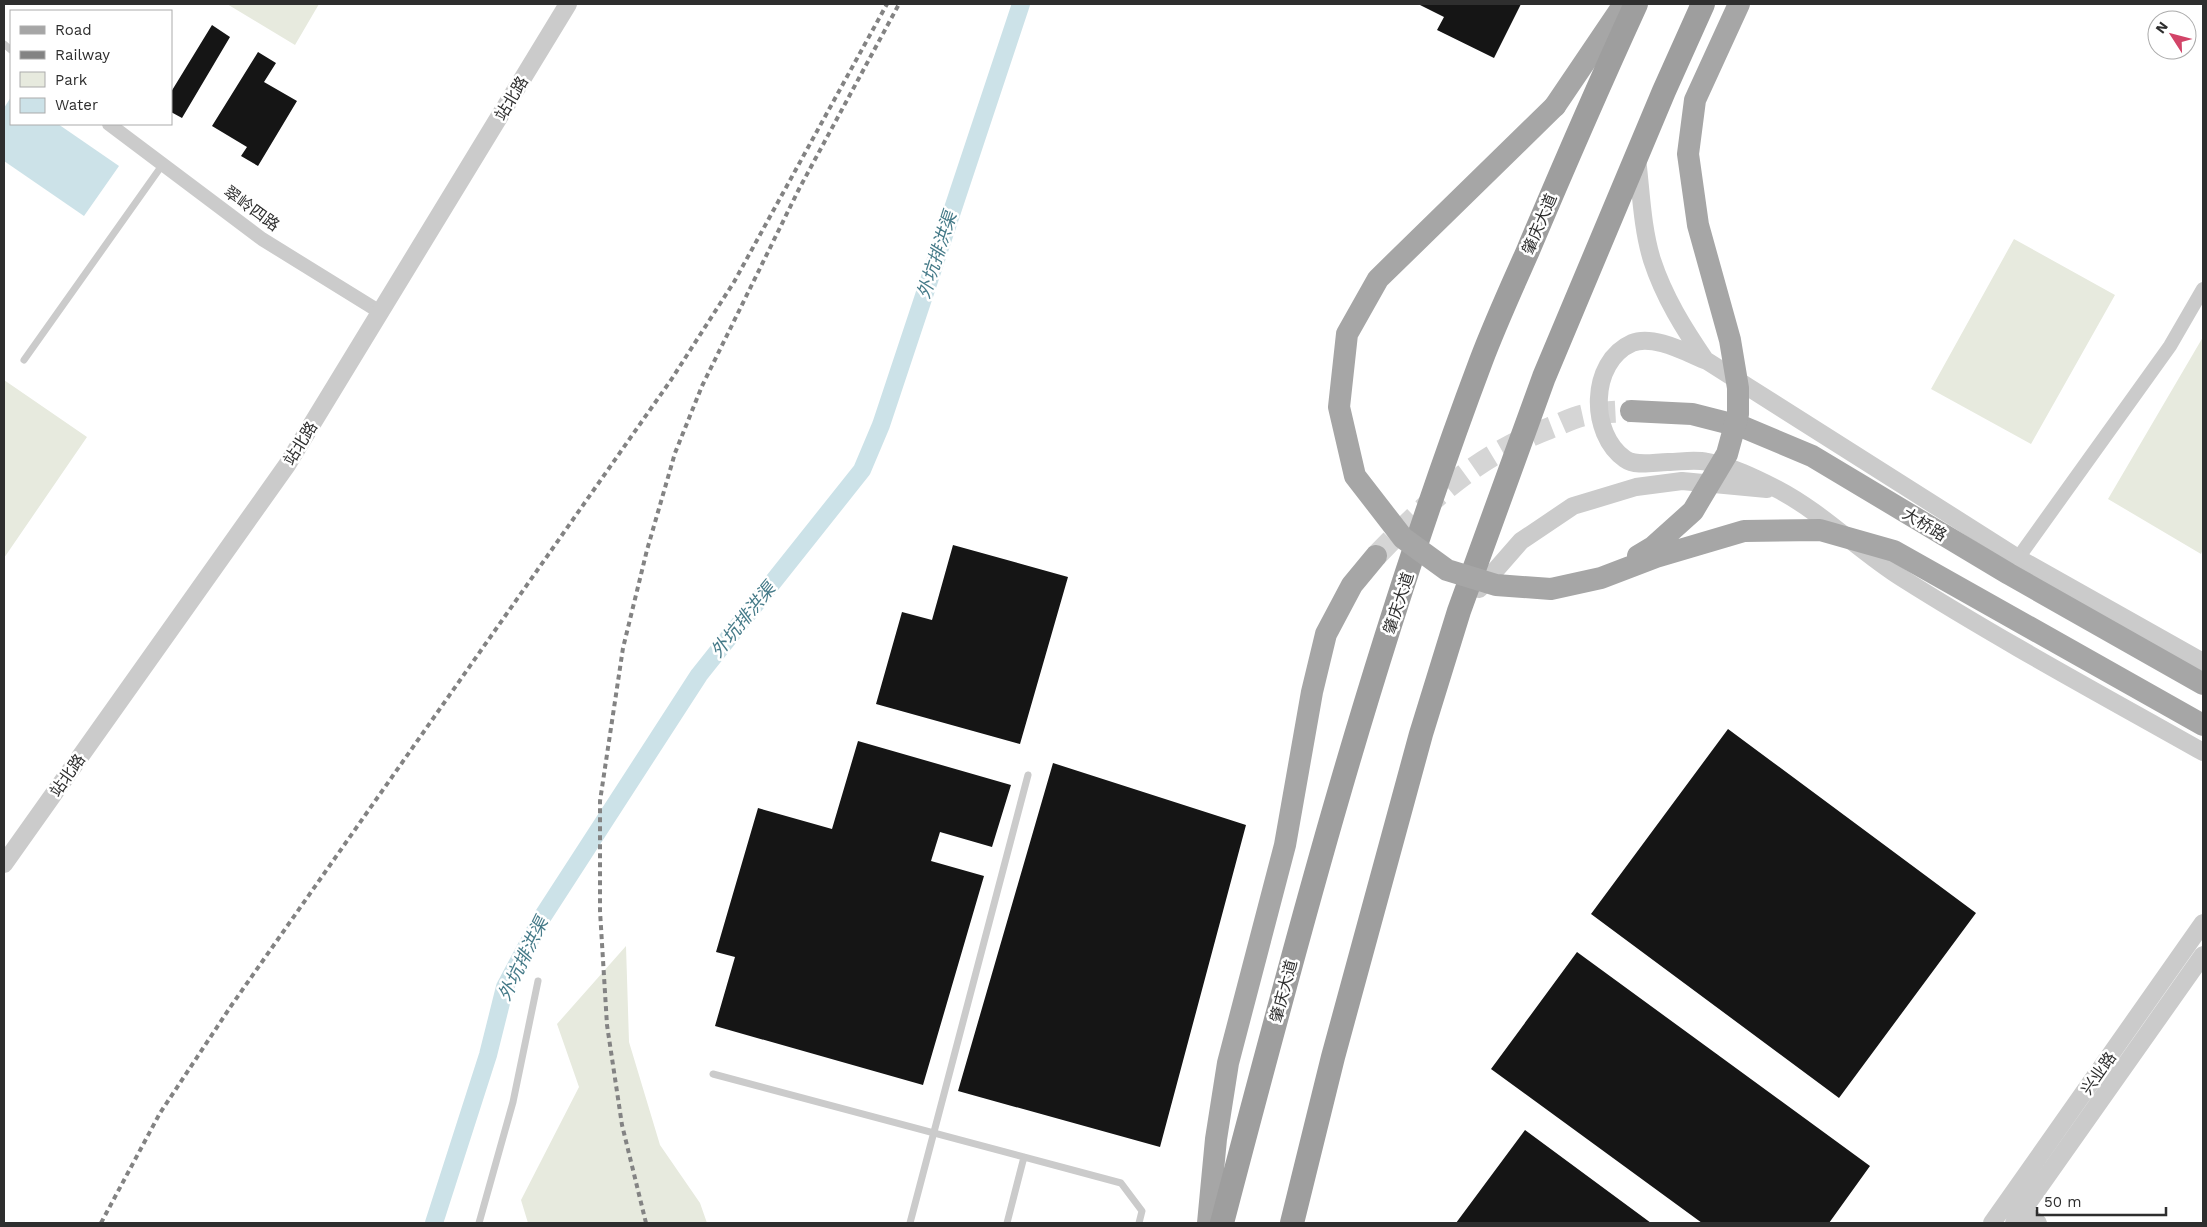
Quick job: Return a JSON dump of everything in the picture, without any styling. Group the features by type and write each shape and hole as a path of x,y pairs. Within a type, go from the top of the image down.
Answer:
{"highway":[{"name":"肇庆大道","path":"1222,1223 1288,972 1358,722 1422,531 1482,360 1579,130 1636,4"},
{"path":"1292,1223 1335,1048 1416,753 1459,611 1544,377 1703,4"}],"main road":[{"path":"1624,4 1556,106 1378,278 1348,334 1339,407 1355,476 1403,538 1447,570 1496,585 1551,588 1601,578 1656,557 1744,531 1820,530 1894,551 2203,725"},
{"path":"1601,578 1653,547 1693,511 1727,454 1738,414 1738,388 1730,340 1698,225 1688,154 1695,100 1739,4"},
{"name":"大桥路","path":"1631,411 1692,414 1743,427 1812,456 2009,574 2203,684"},
{"path":"1208,1223 1216,1139 1228,1063 1285,845 1312,692 1326,634 1352,586 1376,556"}],"street":[{"name":"站北路","path":"4,864 287,465 568,4"},
{"name":"翠岭四路","path":"110,125 262,239 380,312"},
{"path":"1637,158 1652,258 1661,284 1682,326 1707,361"},
{"path":"2018,558 2170,346 2203,289"},
{"path":"2203,662 2018,558 1707,361 1659,342 1632,343 1610,360 1602,378 1599,397 1601,420 1607,440 1626,460 1644,464 1706,462 1752,477 1780,491 1832,525 1898,576 1958,613 2203,752"},
{"path":"1459,611 1521,541 1573,506 1636,487 1682,481 1780,491"},
{"name":"兴业路","path":"2001,1216 2203,923"},
{"name":"兴业路","path":"2018,1217 2203,955"},
{"path":"2001,1216 2018,1217 2038,1223"}],"lane":[{"path":"24,360 163,164"},
{"path":"910,1223 1028,775"},
{"path":"479,1223 513,1102 538,981"},
{"path":"713,1074 1121,1183 1142,1211 1139,1223"},
{"path":"1007,1223 1024,1157"}],"green space":[{"path":"227,4 319,4 295,45"},
{"path":"2014,239 2115,295 2031,444 1931,389"},
{"path":"2203,337 2203,549 2201,554 2108,499"},
{"path":"4,380 87,437 4,558"},
{"path":"626,946 629,1042 660,1145 700,1203 707,1223 528,1223 521,1200 579,1087 557,1024"}],"water":[{"path":"10,99 10,125 59,125 119,166 84,216 4,161 4,108"}],"building":[{"path":"1418,4 1521,4 1494,58 1437,30 1444,17"},
{"path":"212,25 230,37 182,118 172,113 172,90"},
{"path":"258,52 276,63 264,82 297,101 258,166 241,156 247,147 212,126"},
{"path":"953,545 1068,577 1020,744 876,704 902,612 932,620"},
{"path":"1728,729 1976,913 1839,1098 1591,914"},
{"path":"858,741 1011,785 992,847 940,832 931,861 984,876 923,1085 715,1026 735,957 716,952 758,808 832,829"},
{"path":"1053,763 1246,825 1160,1147 958,1091"},
{"path":"1577,952 1870,1166 1829,1223 1702,1223 1491,1069"},
{"path":"1525,1130 1651,1223 1456,1223"}],"waterway":[{"name":"外坑排洪渠","path":"434,1223 488,1055 505,987 543,916 699,675 862,470 881,425 1021,4"}],"tunnel":[{"path":"1376,556 1435,498 1476,466 1498,452 1523,439 1576,417 1596,413 1631,411"}],"railway":[{"path":"101,1223 160,1113 231,1006 671,380 734,282 887,4"},
{"path":"646,1223 622,1125 607,1025 600,911 600,801 623,648 647,550 675,453 702,386 799,189 899,4"}]}
